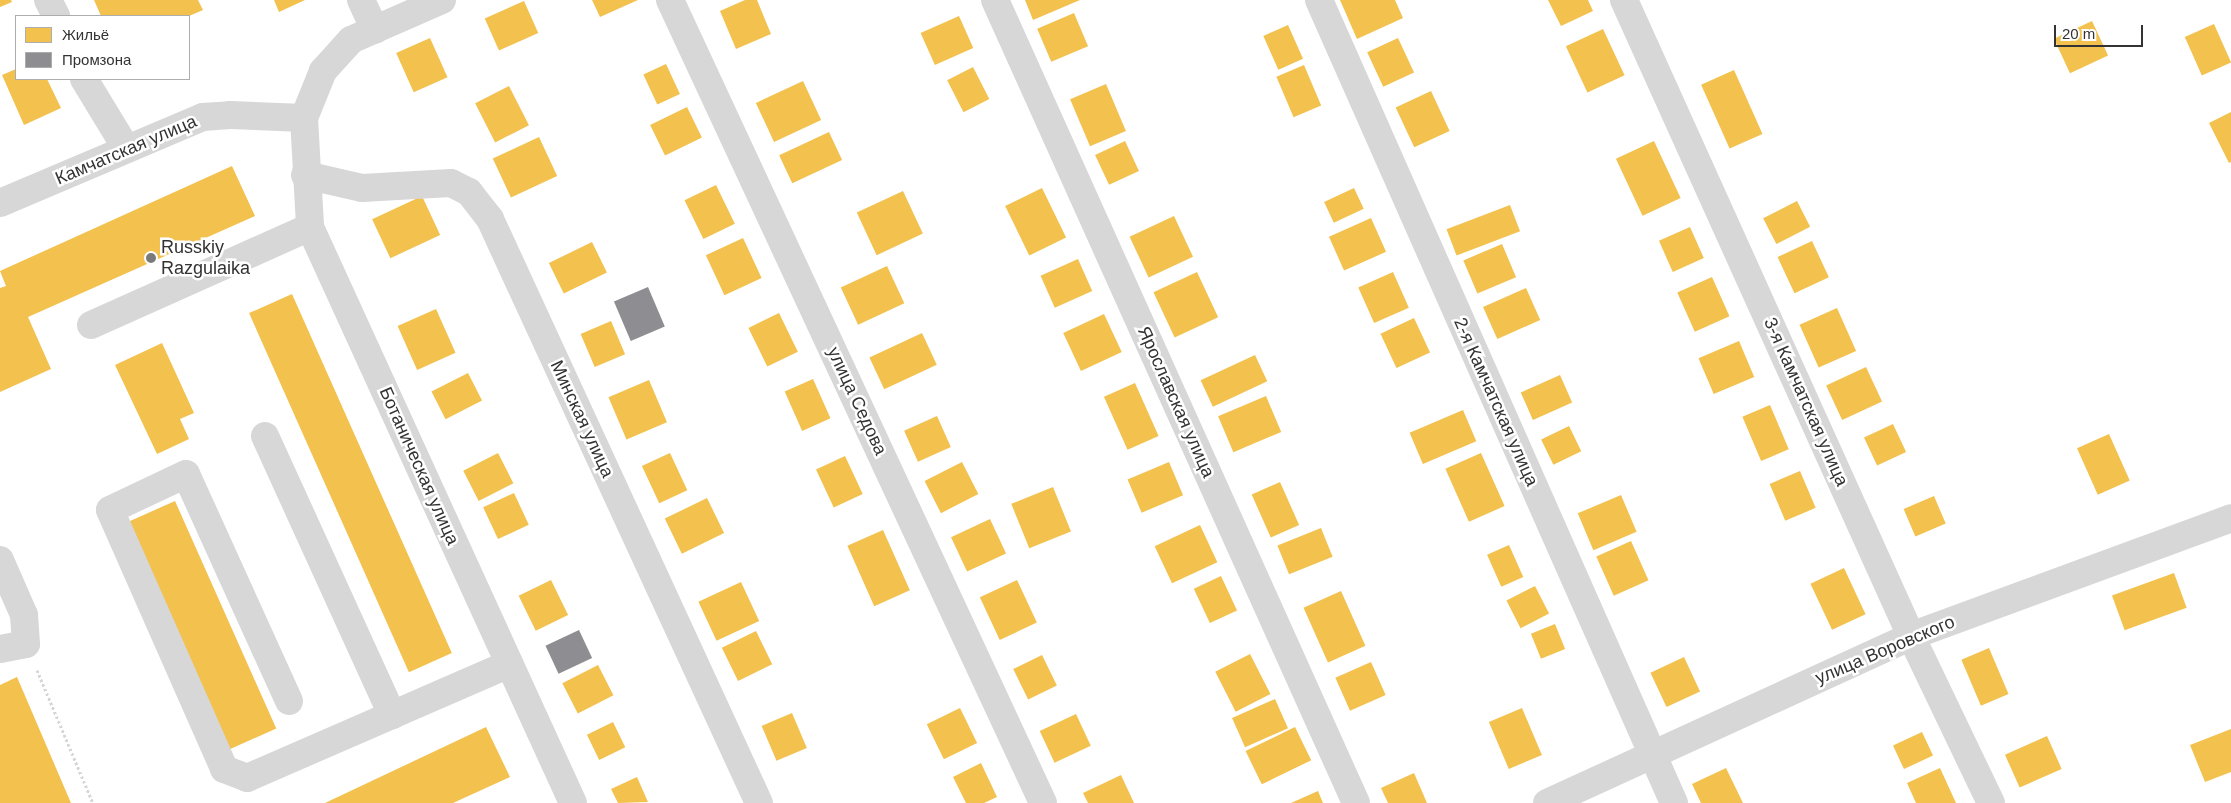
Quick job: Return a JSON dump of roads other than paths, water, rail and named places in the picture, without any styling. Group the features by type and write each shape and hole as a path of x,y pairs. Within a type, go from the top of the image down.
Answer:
{"street":[{"path":"48,0 56,15"},
{"path":"361,0 375,30"},
{"path":"304,118 323,72 351,40 442,0"},
{"name":"улица Седова","path":"670,0 1043,803"},
{"name":"Ярославская улица","path":"995,0 1356,803"},
{"name":"2-я Камчатская улица","path":"1319,0 1674,803"},
{"name":"3-я Камчатская улица","path":"1624,0 1912,636 1991,803"},
{"path":"85,80 126,148"},
{"name":"Камчатская улица","path":"0,203 203,117 230,115 304,118"},
{"name":"Ботаническая улица","path":"304,118 305,175 310,227 573,803"},
{"name":"Минская улица","path":"305,175 362,188 451,183 469,192 490,219 759,803"},
{"path":"91,325 310,227"},
{"path":"266,436 392,715"},
{"path":"289,701 186,474 110,510 224,769 246,778 509,664"},
{"name":"улица Воровского","path":"1548,803 1912,636 2231,518"},
{"path":"0,560 24,615 26,644 0,649"}],"place":[{"name":"Russkiy Razgulaika","path":"151,258"}]}
